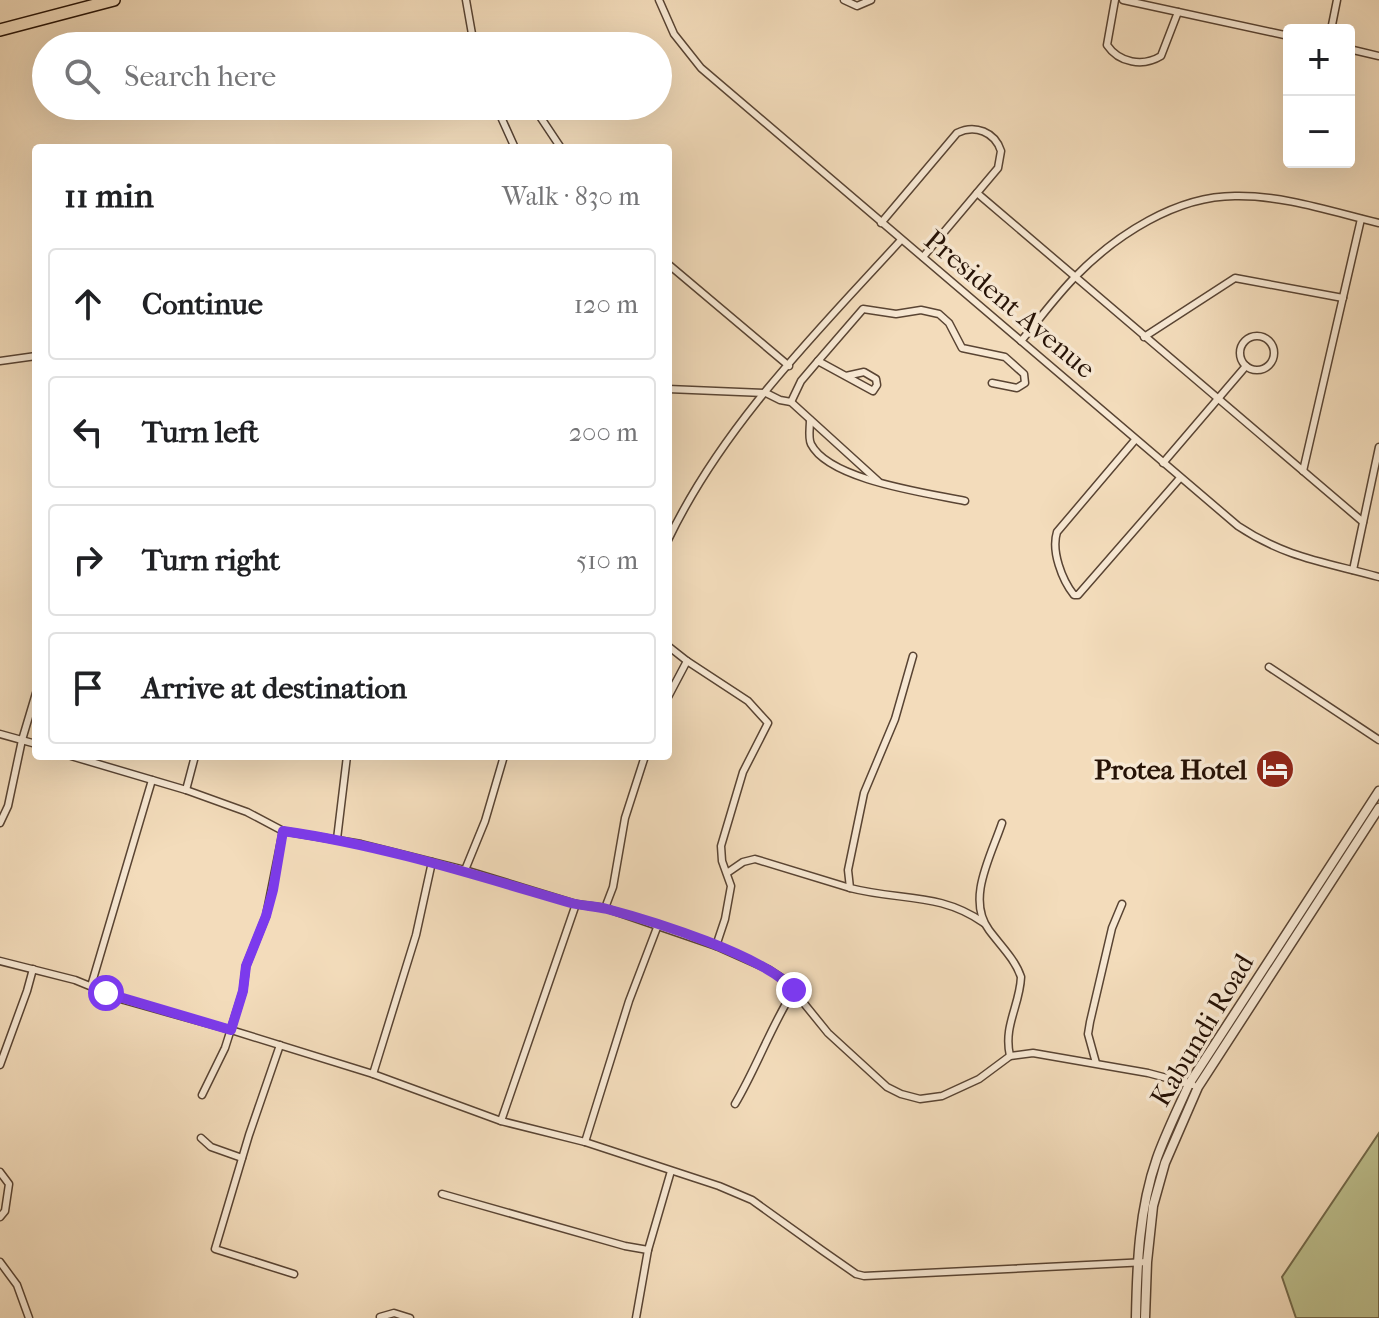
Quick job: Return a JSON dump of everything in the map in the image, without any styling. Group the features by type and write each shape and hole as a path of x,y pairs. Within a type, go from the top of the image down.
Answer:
{"highway":[{"path":"0,30 114,0"}],"street":[{"path":"466,0 472,32"},
{"name":"President Avenue","path":"659,0 674,34 701,68 1180,478 1257,539 1305,560 1379,577"},
{"path":"844,0 857,6 871,0"},
{"path":"1115,0 1107,45 1116,55 1137,63 1161,56 1178,12"},
{"path":"1123,0 1283,35"},
{"path":"1332,24 1337,0"},
{"path":"1355,50 1379,56"},
{"path":"502,120 513,144"},
{"path":"542,120 558,144"},
{"path":"881,223 952,137 967,129 983,131 999,143 998,168 923,257"},
{"path":"977,193 1363,522"},
{"path":"1021,341 1076,276 1124,237 1150,220 1212,197 1239,195 1271,199 1379,223"},
{"path":"1303,471 1361,219"},
{"path":"672,531 685,503 707,469 766,393 901,240"},
{"path":"672,267 789,366"},
{"path":"1144,337 1235,278 1343,298"},
{"path":"791,402 801,381 863,309 896,314 921,310 939,314 949,323 962,348 1005,357 1024,374 1025,383 1017,388 992,383"},
{"path":"1255,336 1268,340 1274,351 1270,364 1258,370 1246,366 1240,354 1244,342 1255,336"},
{"path":"0,361 32,357"},
{"path":"818,361 873,391 877,385 876,379 864,372 846,376"},
{"path":"1163,463 1246,366"},
{"path":"672,389 766,393 791,402 878,481"},
{"path":"810,420 810,442 817,453 850,475 965,501"},
{"path":"1135,440 1095,491 1057,532 1053,543 1056,555 1074,595 1078,595 1097,576 1180,478"},
{"path":"1353,570 1379,447"},
{"path":"672,649 748,701 768,723 743,772 721,846 722,861 731,886 716,946"},
{"path":"850,888 848,870 864,793 895,719 913,656"},
{"path":"672,689 687,661"},
{"path":"1269,667 1379,740"},
{"path":"0,823 8,806 32,706"},
{"path":"0,734 32,743"},
{"path":"92,760 247,812 283,831 337,839 465,870 576,904 605,908 716,946 785,980 828,1033 887,1087 901,1094 920,1099 942,1096 962,1089 1010,1056 1033,1053 1096,1063 1194,1086"},
{"path":"186,790 194,760"},
{"path":"337,839 347,760"},
{"path":"465,870 485,821 503,760"},
{"path":"605,908 613,887 625,818 644,760"},
{"path":"91,986 152,780"},
{"name":"Kabundi Road","path":"1136,1318 1142,1262 1153,1206 1165,1163 1194,1086 1379,791"},
{"name":"Kabundi Road","path":"1194,1086 1379,808"},
{"path":"1002,823 978,899 984,923 1019,969 1021,977 1009,1021 1007,1041 1010,1056"},
{"path":"202,1095 221,1061 243,991 246,966 273,890 283,831"},
{"path":"727,873 743,862 755,859 878,895 941,901 984,923"},
{"path":"373,1074 416,935 432,862"},
{"path":"501,1121 576,904"},
{"path":"1096,1063 1088,1034 1112,928 1122,904"},
{"path":"585,1142 629,1001 658,925"},
{"path":"0,961 91,986 124,1000 373,1074 501,1121 585,1142 710,1183 752,1200 845,1267 864,1276 1142,1262"},
{"path":"0,1065 33,969"},
{"path":"735,1104 794,990"},
{"path":"280,1045 215,1249 294,1274"},
{"path":"201,1138 211,1147 242,1158"},
{"path":"636,1318 648,1250 671,1171"},
{"path":"0,1172 9,1184 5,1211 0,1217"},
{"path":"442,1194 648,1250"},
{"path":"0,1262 17,1285 29,1318"},
{"name":"Kabundi Road","path":"1142,1262 1145,1318"},
{"path":"380,1317 394,1313 410,1318"}],"green space":[{"path":"1379,1133 1379,1318 1296,1318 1282,1277"}],"place":[{"name":"Protea Hotel","path":"1275,769"}],"route":[{"path":"106,993 231,1030 243,991 246,966 273,890 283,831 361,844 465,870 576,904 605,908 716,946 768,969 794,990"}]}
